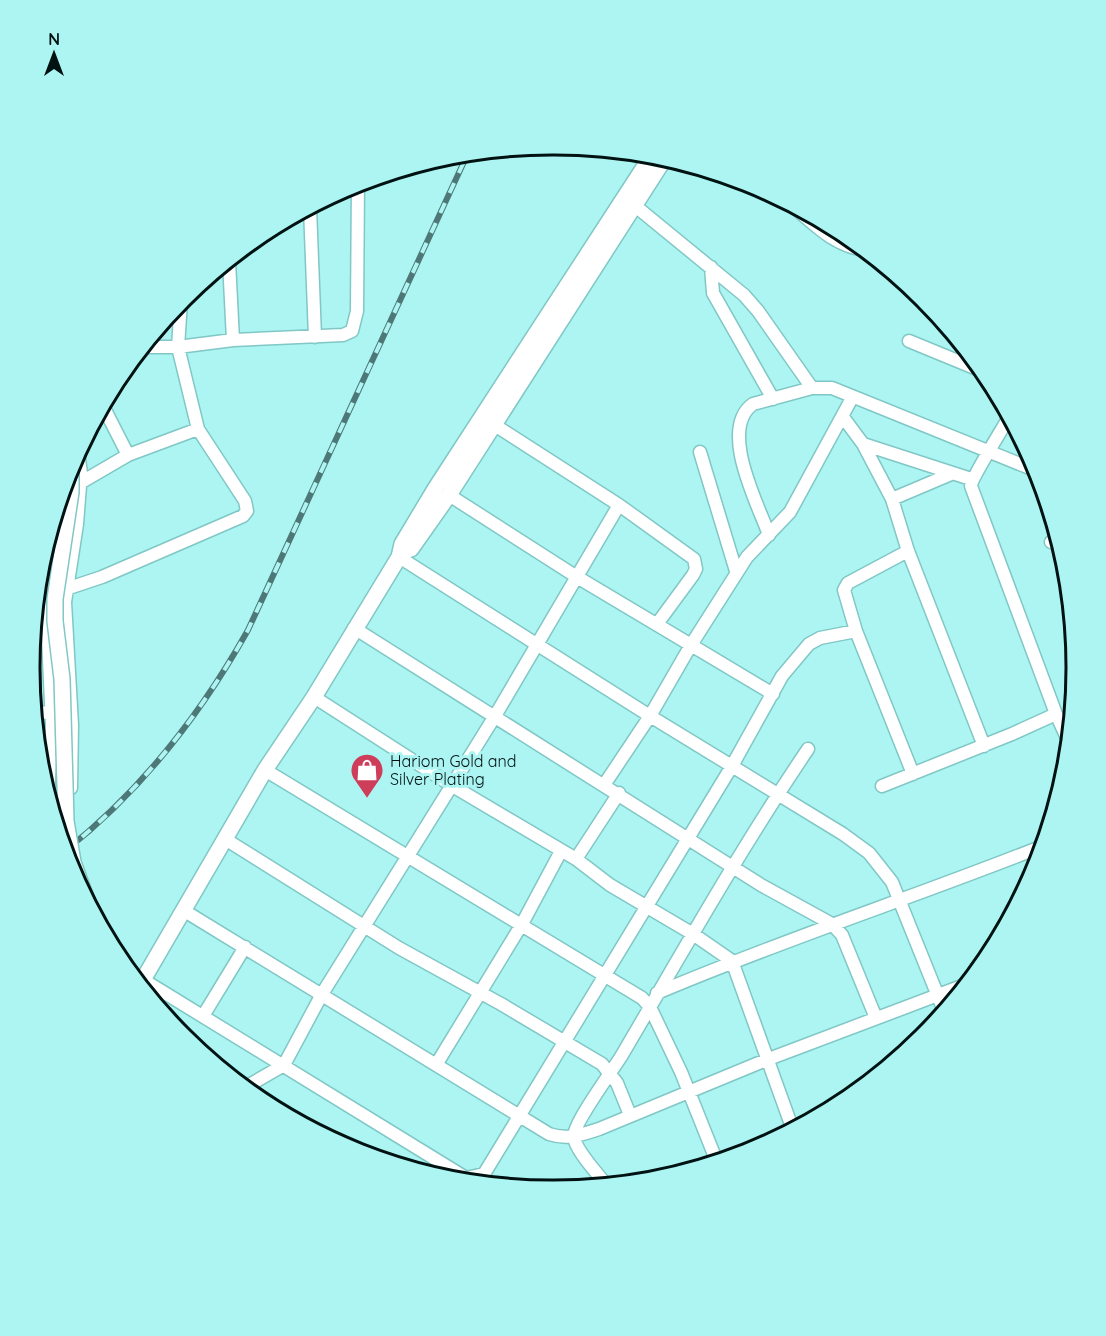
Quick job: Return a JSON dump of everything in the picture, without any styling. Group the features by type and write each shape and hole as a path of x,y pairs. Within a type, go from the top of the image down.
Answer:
{"street":[{"path":"400,555 411,549 449,495 630,202 648,164"},
{"path":"145,979 265,770 314,697 400,555 402,544 482,414 630,202 658,166"},
{"path":"154,347 178,347 233,340 343,335 352,331 355,324 358,195"},
{"path":"630,202 711,267 758,311 812,388"},
{"path":"310,217 315,336"},
{"path":"821,231 840,243"},
{"path":"711,267 713,293 773,399"},
{"path":"229,271 233,340"},
{"path":"66,589 102,577 243,516 247,511 245,501 198,429 178,347 180,318"},
{"path":"909,341 966,364"},
{"path":"770,535 743,467 739,432 746,409 753,404 812,388 831,388 1023,465"},
{"path":"604,784 650,716 690,645 736,571 747,556 790,513 852,398"},
{"path":"107,415 128,455"},
{"path":"843,417 863,444 892,499 908,551 984,746"},
{"path":"493,424 619,505 687,553 696,564 693,576 657,624"},
{"path":"971,479 990,452 1004,425"},
{"path":"80,483 128,455 198,429"},
{"path":"863,444 971,479"},
{"path":"700,452 736,571"},
{"path":"63,818 68,812 72,774 66,589 77,524 79,474"},
{"path":"892,499 951,474"},
{"path":"971,479 1062,726"},
{"path":"449,495 577,577 773,694"},
{"path":"68,833 56,590 70,497"},
{"path":"253,1083 284,1065 322,994 495,716 619,505"},
{"path":"908,551 848,583 844,590 856,631 912,774"},
{"path":"400,555 537,645 843,834 869,853 892,882 941,1003"},
{"path":"46,594 52,712 49,765"},
{"path":"354,628 687,836 761,885 832,924 842,935 876,1018"},
{"path":"479,1175 484,1174 606,976 687,836 732,766 782,676 809,644 820,639 856,631"},
{"path":"42,632 48,632"},
{"path":"314,697 450,785 576,858 610,885 693,934 732,961 790,1122"},
{"path":"43,713 52,712"},
{"path":"882,786 984,746 1056,714"},
{"path":"601,1178 578,1147 574,1137 576,1126 611,1073 777,795 808,749"},
{"path":"265,770 642,998 651,1007 714,1154"},
{"path":"576,858 619,794"},
{"path":"225,839 364,927 602,1065 611,1073 630,1115"},
{"path":"657,993 732,961 1031,850"},
{"path":"436,1065 478,992 522,924 561,851"},
{"path":"183,910 549,1134 560,1137 574,1137 689,1094 766,1060 952,990"},
{"path":"202,1016 245,947"},
{"path":"157,993 202,1016 284,1065 455,1171"}],"railway":[{"path":"73,845 119,803 167,750 210,692 248,630 463,163"}],"place":[{"name":"Hariom Gold and Silver Plating","path":"367,799"}]}
